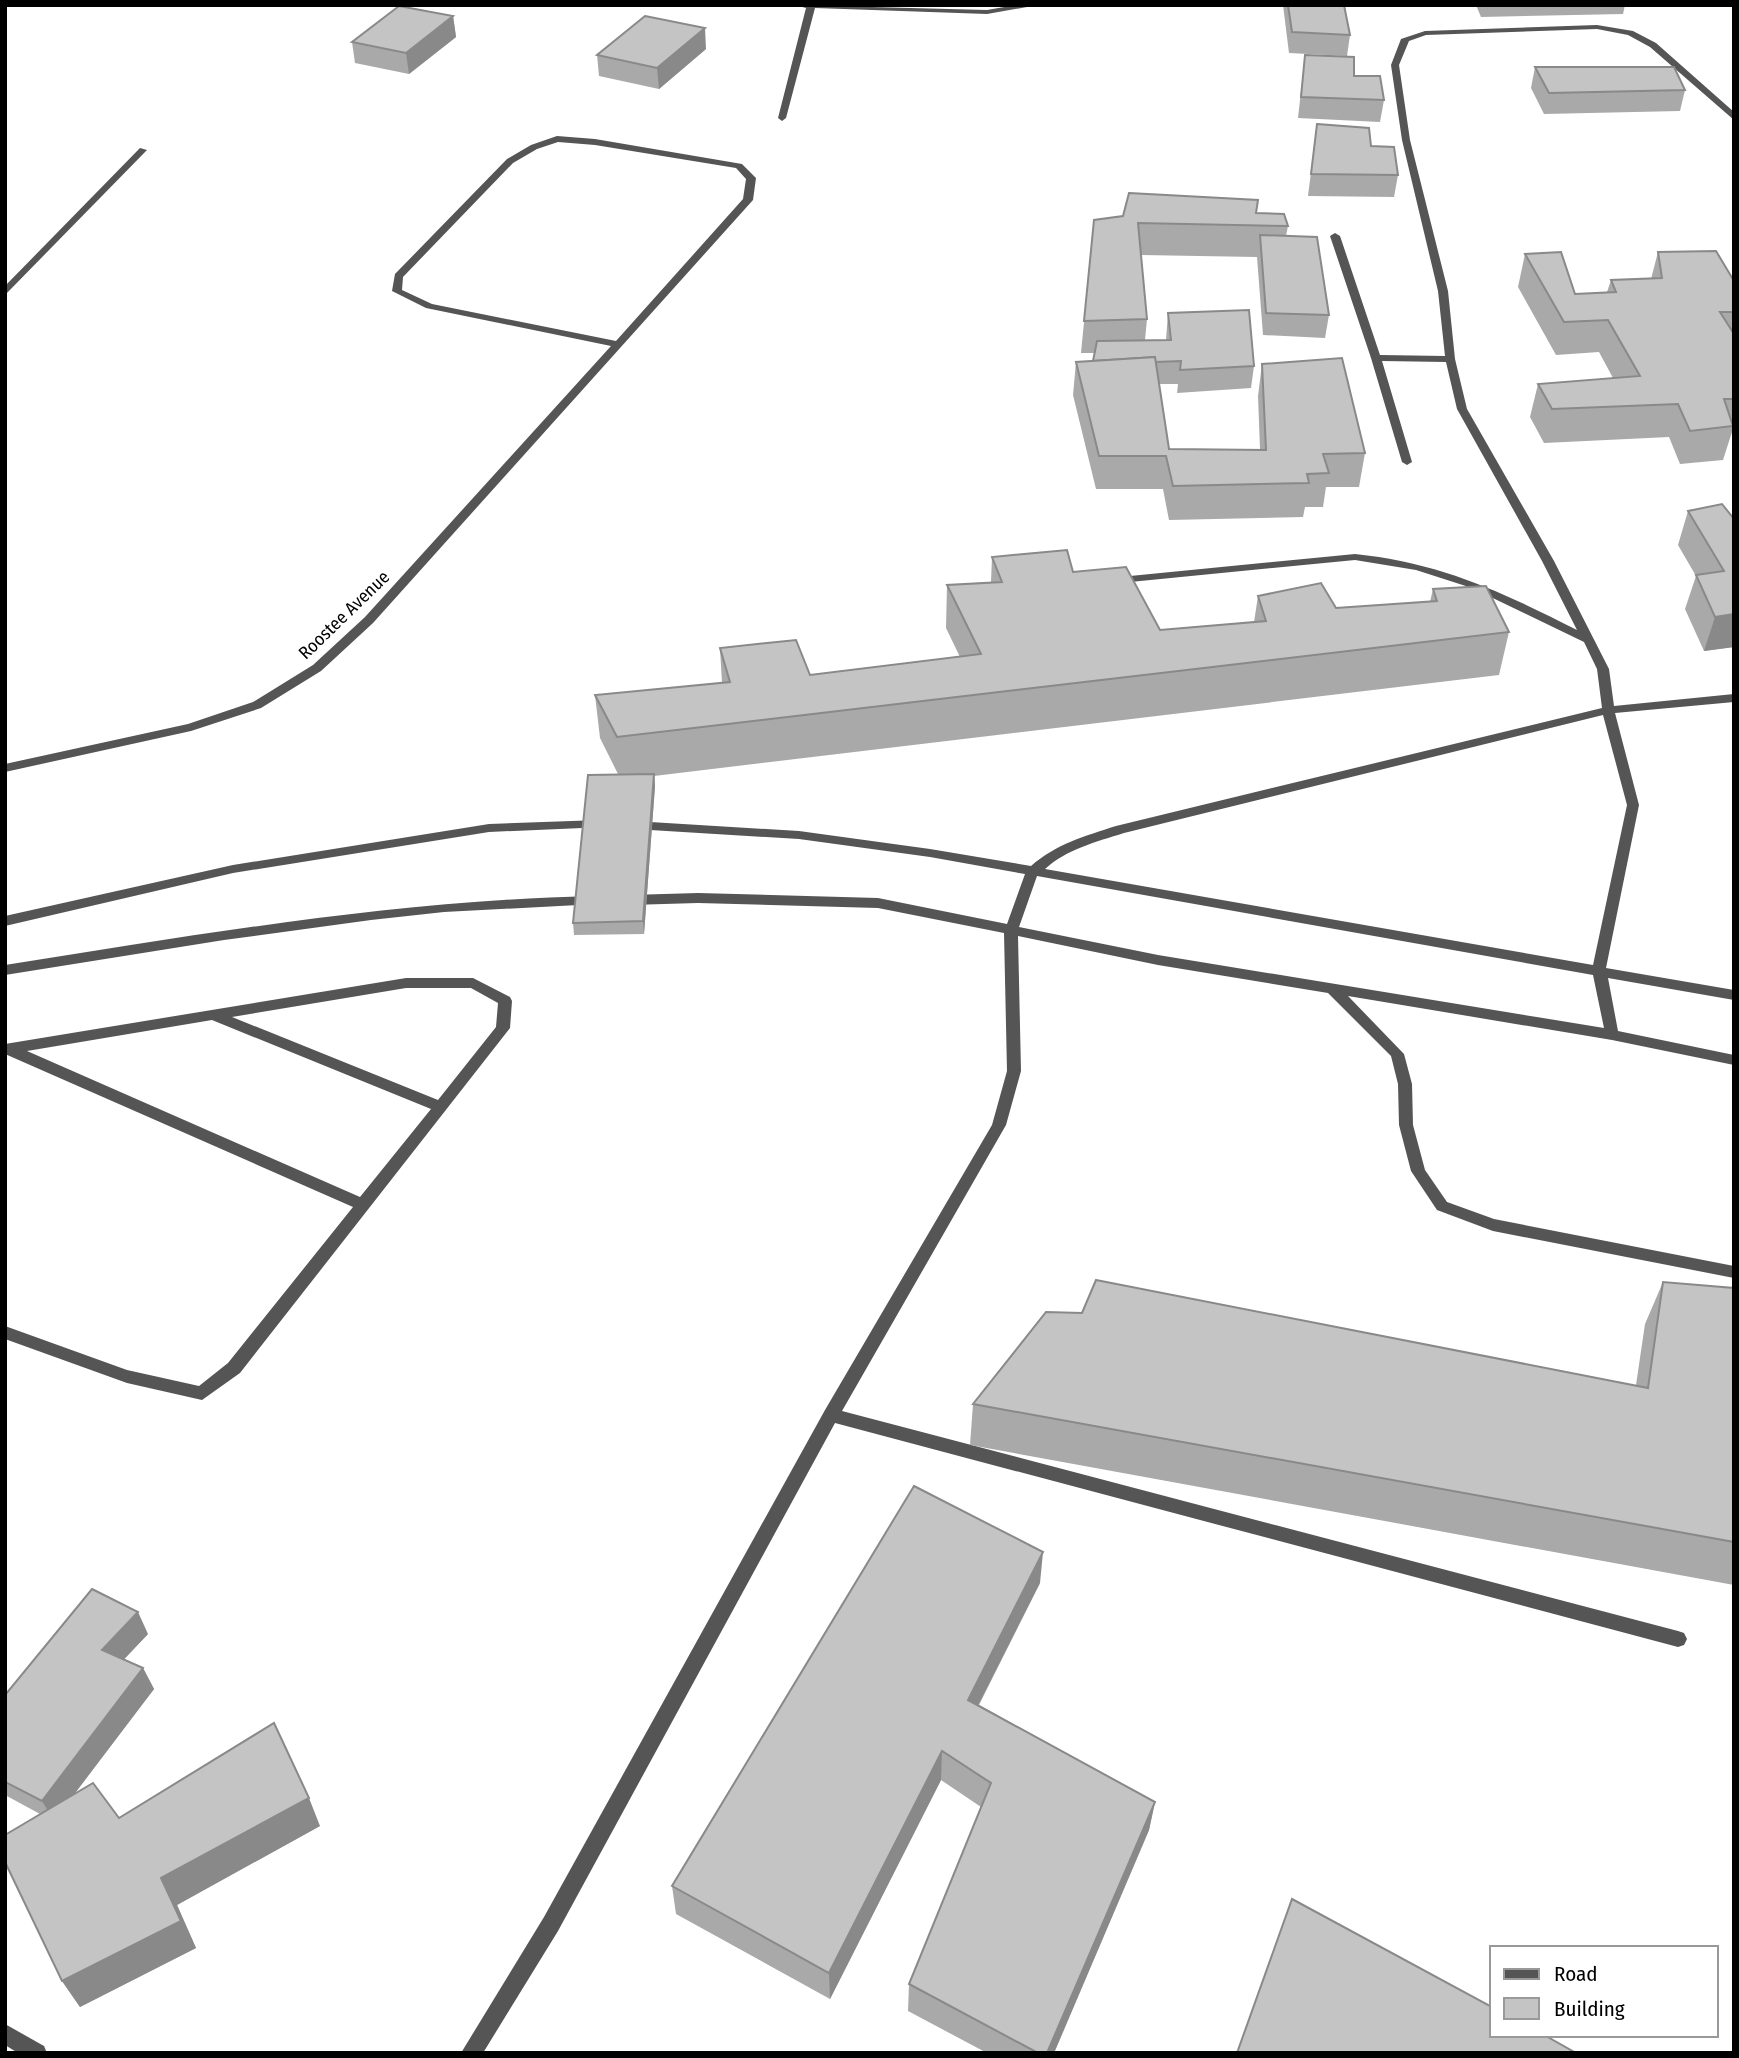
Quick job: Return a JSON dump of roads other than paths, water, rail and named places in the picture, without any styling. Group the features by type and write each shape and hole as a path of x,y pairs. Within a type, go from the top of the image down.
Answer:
{"street":[{"path":"799,5 987,12 1034,5"},
{"path":"782,118 811,6"},
{"path":"1612,1035 1599,969 1633,805 1608,710 1603,669 1548,561 1462,409 1450,359 1443,291 1406,140 1395,65 1405,38 1425,33 1597,27 1630,33 1653,45 1734,117"},
{"name":"Roostee Avenue","path":"5,768 191,727 257,705 317,668 369,621 748,200 751,178 739,166 595,142 557,139 510,160 398,275 397,291 429,306 618,344"},
{"path":"5,292 143,150"},
{"path":"1335,236 1407,462"},
{"path":"1376,358 1450,359"},
{"path":"1120,580 1355,557 1392,559 1429,568 1479,586 1588,640"},
{"path":"471,2053 551,1924 831,1416 999,1125 1014,1071 1011,931 1032,873 1051,856 1076,844 1121,829 1608,710 1734,698"},
{"path":"5,921 233,869 488,828 619,823 799,835 930,853 1032,873 1599,969 1734,995"},
{"path":"5,970 372,915 531,901 710,898 878,903 1011,931 1335,991 1612,1035 1734,1060"},
{"path":"5,1332 139,1380 174,1390 202,1393 234,1368 503,1028 505,1001 473,983 406,983 210,1013 7,1049"},
{"path":"1335,991 1397,1054 1405,1084 1406,1125 1418,1171 1441,1206 1493,1225 1734,1272"},
{"path":"210,1013 441,1107"},
{"path":"7,1049 363,1205"},
{"path":"831,1416 1678,1639"},
{"path":"5,2034 37,2053"}]}
